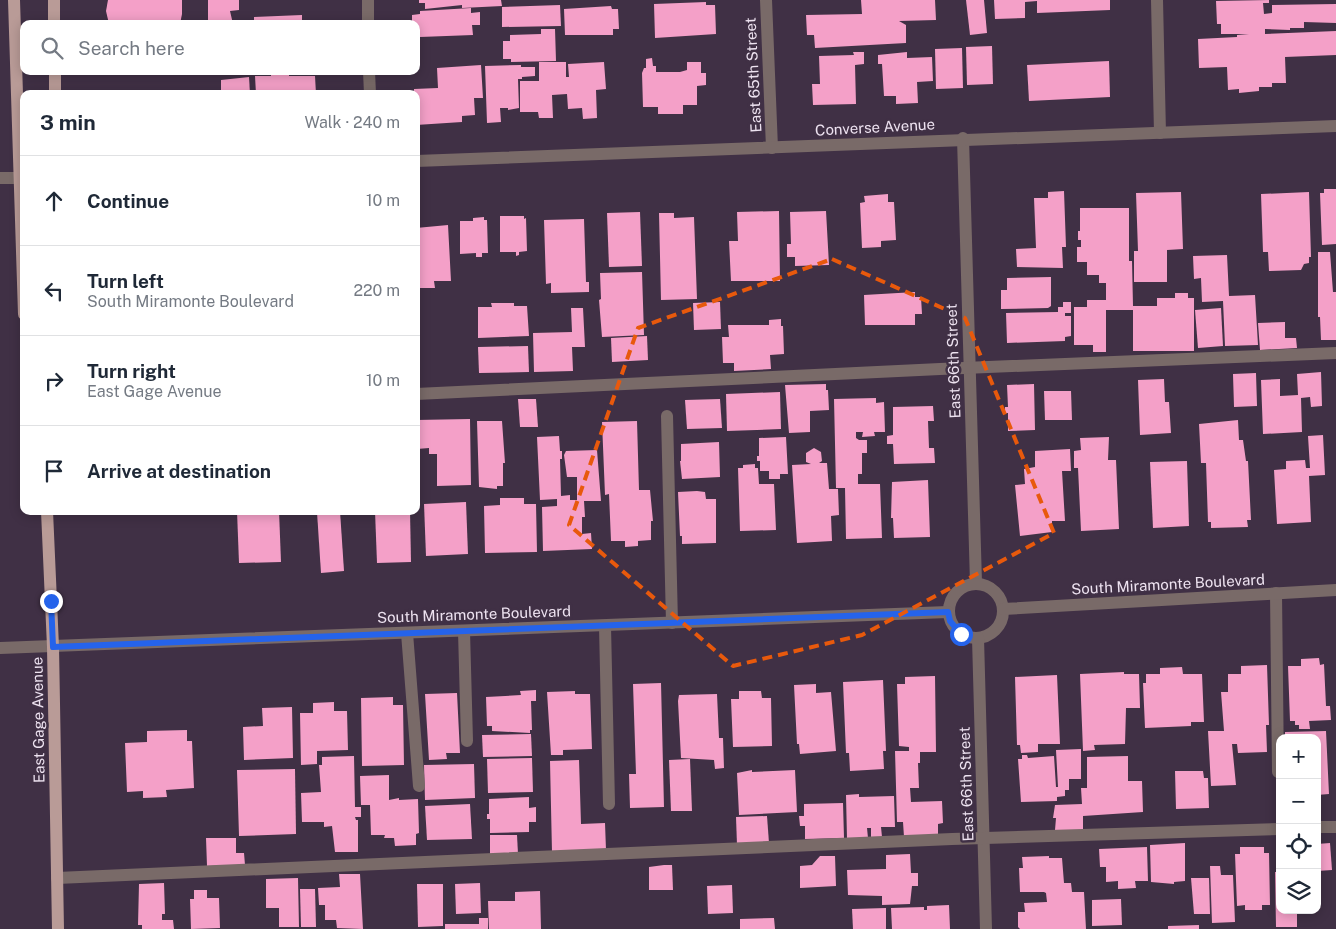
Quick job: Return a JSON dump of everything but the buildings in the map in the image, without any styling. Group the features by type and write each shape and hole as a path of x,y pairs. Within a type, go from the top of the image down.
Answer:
{"main road":[{"path":"14,0 20,153"},
{"path":"54,0 54,20"},
{"path":"55,75 55,90"},
{"name":"East Gage Avenue","path":"47,515 53,647 58,929"}],"street":[{"path":"368,0 368,20"},
{"name":"East 65th Street","path":"766,0 772,148"},
{"path":"1157,0 1160,133"},
{"path":"370,75 370,90"},
{"name":"Converse Avenue","path":"420,161 772,148 963,138 1336,126"},
{"name":"East 66th Street","path":"963,138 976,583"},
{"path":"0,178 20,178"},
{"path":"420,394 1336,353"},
{"path":"667,416 672,623"},
{"path":"976,583 984,584 998,594 1003,609 999,626 986,636 978,638 961,634 950,621 948,612 953,595 967,584 976,583"},
{"name":"South Miramonte Boulevard","path":"1003,609 1336,590"},
{"path":"1276,593 1278,734"},
{"name":"South Miramonte Boulevard","path":"0,648 948,612"},
{"path":"604,626 609,804"},
{"path":"464,631 467,741"},
{"path":"407,633 419,786"},
{"name":"East 66th Street","path":"978,638 986,929"},
{"path":"1321,827 1336,827"},
{"path":"57,878 984,838 1276,828"}],"highlighted area":[{"path":"832,259 965,318 1054,533 862,635 733,666 569,525 638,328"}],"route":[{"path":"51,601 53,647 948,612 954,628 961,634"}]}
